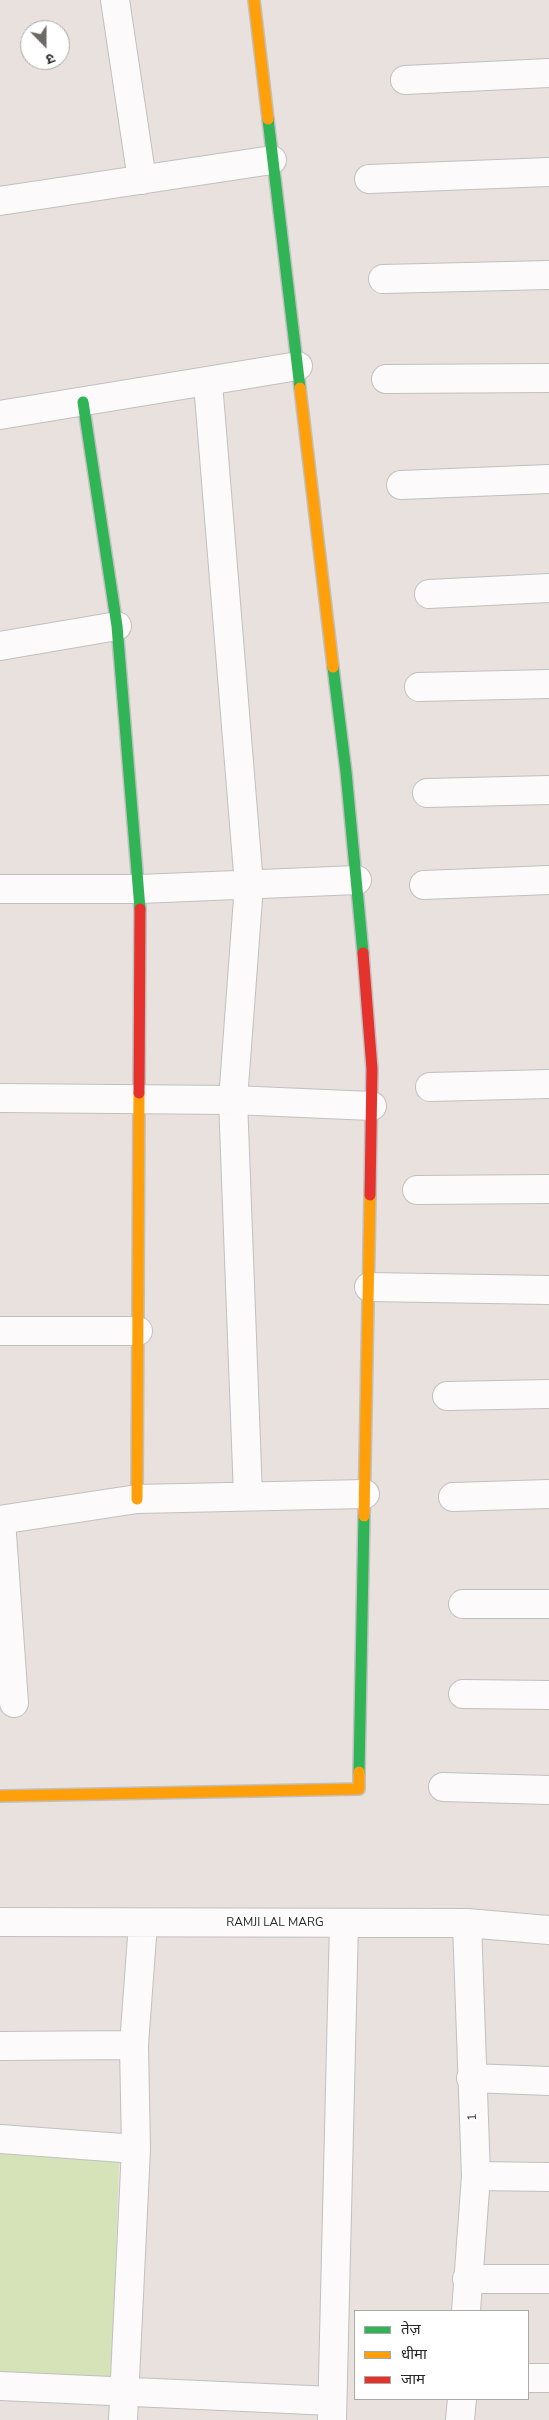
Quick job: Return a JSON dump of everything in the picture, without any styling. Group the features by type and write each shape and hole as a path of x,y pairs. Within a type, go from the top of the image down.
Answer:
{"street":[{"path":"115,0 142,180"},
{"path":"0,1796 359,1789 372,1069 357,880 254,0"},
{"path":"404,80 549,73"},
{"path":"0,201 272,160"},
{"path":"369,179 549,172"},
{"path":"383,279 549,275"},
{"path":"0,416 208,383 298,366"},
{"path":"386,379 549,378"},
{"path":"208,383 249,885 233,1100 248,1496"},
{"path":"84,402 117,626 140,889 141,1100 137,1499"},
{"path":"401,485 549,479"},
{"path":"429,594 549,588"},
{"path":"0,646 117,626"},
{"path":"418,687 549,684"},
{"path":"427,793 549,790"},
{"path":"0,889 140,889 357,880"},
{"path":"424,885 549,880"},
{"path":"430,1087 549,1084"},
{"path":"0,1098 233,1100 372,1106"},
{"path":"417,1190 549,1189"},
{"path":"369,1287 549,1290"},
{"path":"0,1331 138,1331"},
{"path":"447,1396 549,1394"},
{"path":"14,1703 1,1520 137,1499 365,1494"},
{"path":"453,1497 549,1494"},
{"path":"463,1604 549,1604"},
{"path":"462,1694 549,1695"},
{"path":"443,1787 549,1790"},
{"name":"RAMJI LAL MARG","path":"0,1922 467,1923 549,1930"},
{"path":"123,2420 136,2149 134,2045 143,1922"},
{"path":"0,2386 125,2392 332,2411 344,1923"},
{"name":"1","path":"466,2310 476,2176 471,2078 467,1923"},
{"path":"0,2046 134,2045"},
{"path":"471,2078 549,2081"},
{"path":"0,2139 136,2149"},
{"path":"476,2176 549,2177"},
{"path":"467,2279 549,2280"},
{"path":"529,2378 549,2378"},
{"path":"460,2420 462,2400"}],"green space":[{"path":"0,2150 119,2153 112,2378 0,2374"}],"traffic: fast":[{"path":"268,119 300,388"},
{"path":"83,402 117,626 140,909"},
{"path":"333,667 346,772 363,953"},
{"path":"359,1772 364,1516"}],"traffic: slow":[{"path":"254,0 268,119"},
{"path":"300,388 333,667"},
{"path":"137,1499 139,1093"},
{"path":"364,1516 370,1195"},
{"path":"0,1796 359,1789 359,1772"}],"traffic: jam":[{"path":"139,1093 140,909"},
{"path":"363,953 372,1069 370,1195"}]}
